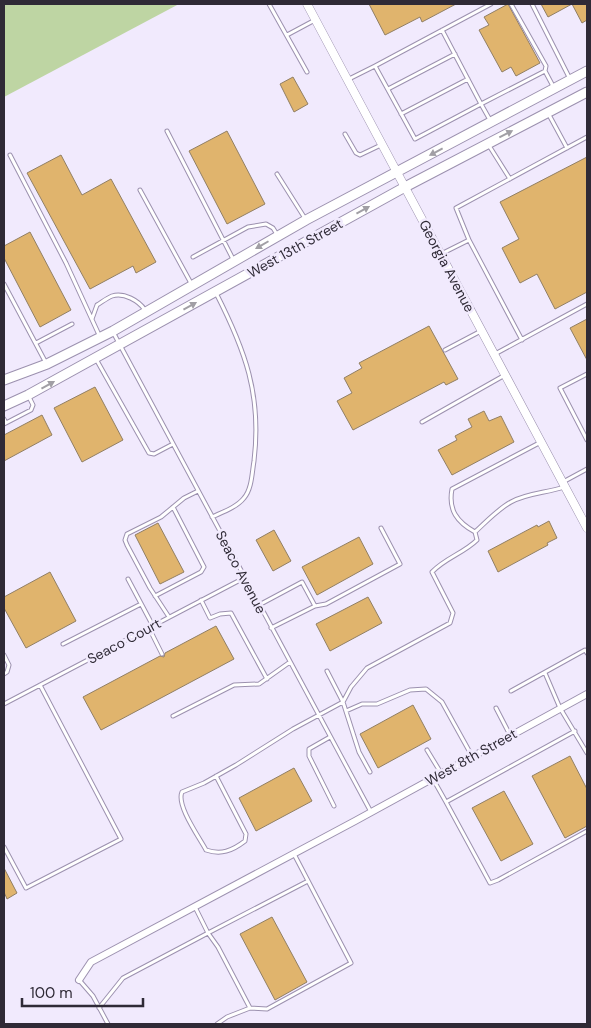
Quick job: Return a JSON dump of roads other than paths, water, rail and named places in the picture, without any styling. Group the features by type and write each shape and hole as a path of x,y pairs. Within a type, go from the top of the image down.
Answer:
{"main road":[{"name":"West 13th Street","path":"4,380 47,364 113,331 306,220 587,71"},
{"name":"West 13th Street","path":"4,406 120,345 405,187 587,92"}],"street":[{"name":"Georgia Avenue","path":"307,4 587,528"},
{"name":"West 8th Street","path":"79,980 91,962 587,694"}],"lane":[{"path":"269,4 306,72"},
{"path":"348,80 491,4"},
{"path":"511,4 546,66 545,71 554,89"},
{"path":"532,4 570,80"},
{"path":"287,35 316,20"},
{"path":"442,30 491,123"},
{"path":"388,90 455,54"},
{"path":"375,66 415,139 545,71"},
{"path":"401,114 468,79"},
{"path":"547,112 567,148"},
{"path":"167,131 234,262"},
{"path":"345,134 356,153 360,155 382,145"},
{"path":"522,340 469,240 456,208 587,137"},
{"path":"488,143 510,179"},
{"path":"10,155 66,263 101,337"},
{"path":"277,174 306,220"},
{"path":"140,190 192,286"},
{"path":"193,257 248,227 266,224 273,228 278,236"},
{"path":"441,254 469,240"},
{"path":"4,284 47,364"},
{"path":"212,517 235,506 245,497 252,477 257,436 249,373 242,346 215,292"},
{"path":"92,320 97,305 115,295 132,298 141,304 146,312"},
{"path":"494,354 587,304"},
{"path":"36,343 72,324"},
{"name":"Seaco Avenue","path":"113,331 371,812"},
{"path":"445,350 481,331"},
{"path":"96,358 149,453 154,454 173,444"},
{"path":"422,422 506,374"},
{"path":"587,374 560,388 587,440"},
{"path":"4,419 5,424 30,410 33,405 28,395"},
{"path":"216,776 246,834 245,841 226,853 215,853 206,850 182,806 180,797 182,792 216,776 343,702 351,687 367,668 450,623 453,614 432,572 478,540 474,532 463,525 453,513 450,499 452,489 541,442"},
{"path":"474,532 511,501 540,492 552,491 587,469"},
{"path":"169,617 155,596 127,545 126,537 198,490"},
{"path":"155,596 201,572 204,567 173,507"},
{"path":"271,628 315,606 326,604 400,564 381,528"},
{"name":"Seaco Court","path":"4,703 244,578"},
{"path":"128,579 153,626"},
{"path":"259,605 302,582 315,606"},
{"path":"201,600 210,618 220,614 231,613 267,679"},
{"path":"62,644 141,604"},
{"path":"149,628 162,654"},
{"path":"511,691 586,650 587,653"},
{"path":"4,655 9,666 4,674"},
{"path":"173,716 234,685 254,686 290,662"},
{"path":"327,671 343,702 359,752 370,772"},
{"path":"544,673 560,708 576,731 587,753"},
{"path":"4,847 26,888 121,840 40,685"},
{"path":"346,711 362,704 377,704 410,690 426,689 442,702 472,756"},
{"path":"496,708 510,736"},
{"path":"446,802 576,731"},
{"path":"330,737 309,749 309,756 334,806"},
{"path":"427,750 441,774"},
{"path":"433,778 490,883 587,831"},
{"path":"217,1024 227,1017 250,1008 267,1009 351,963 294,854"},
{"path":"99,1008 123,978 308,881"},
{"path":"194,907 218,947 250,1008"},
{"path":"79,980 93,996 108,1024"}]}
